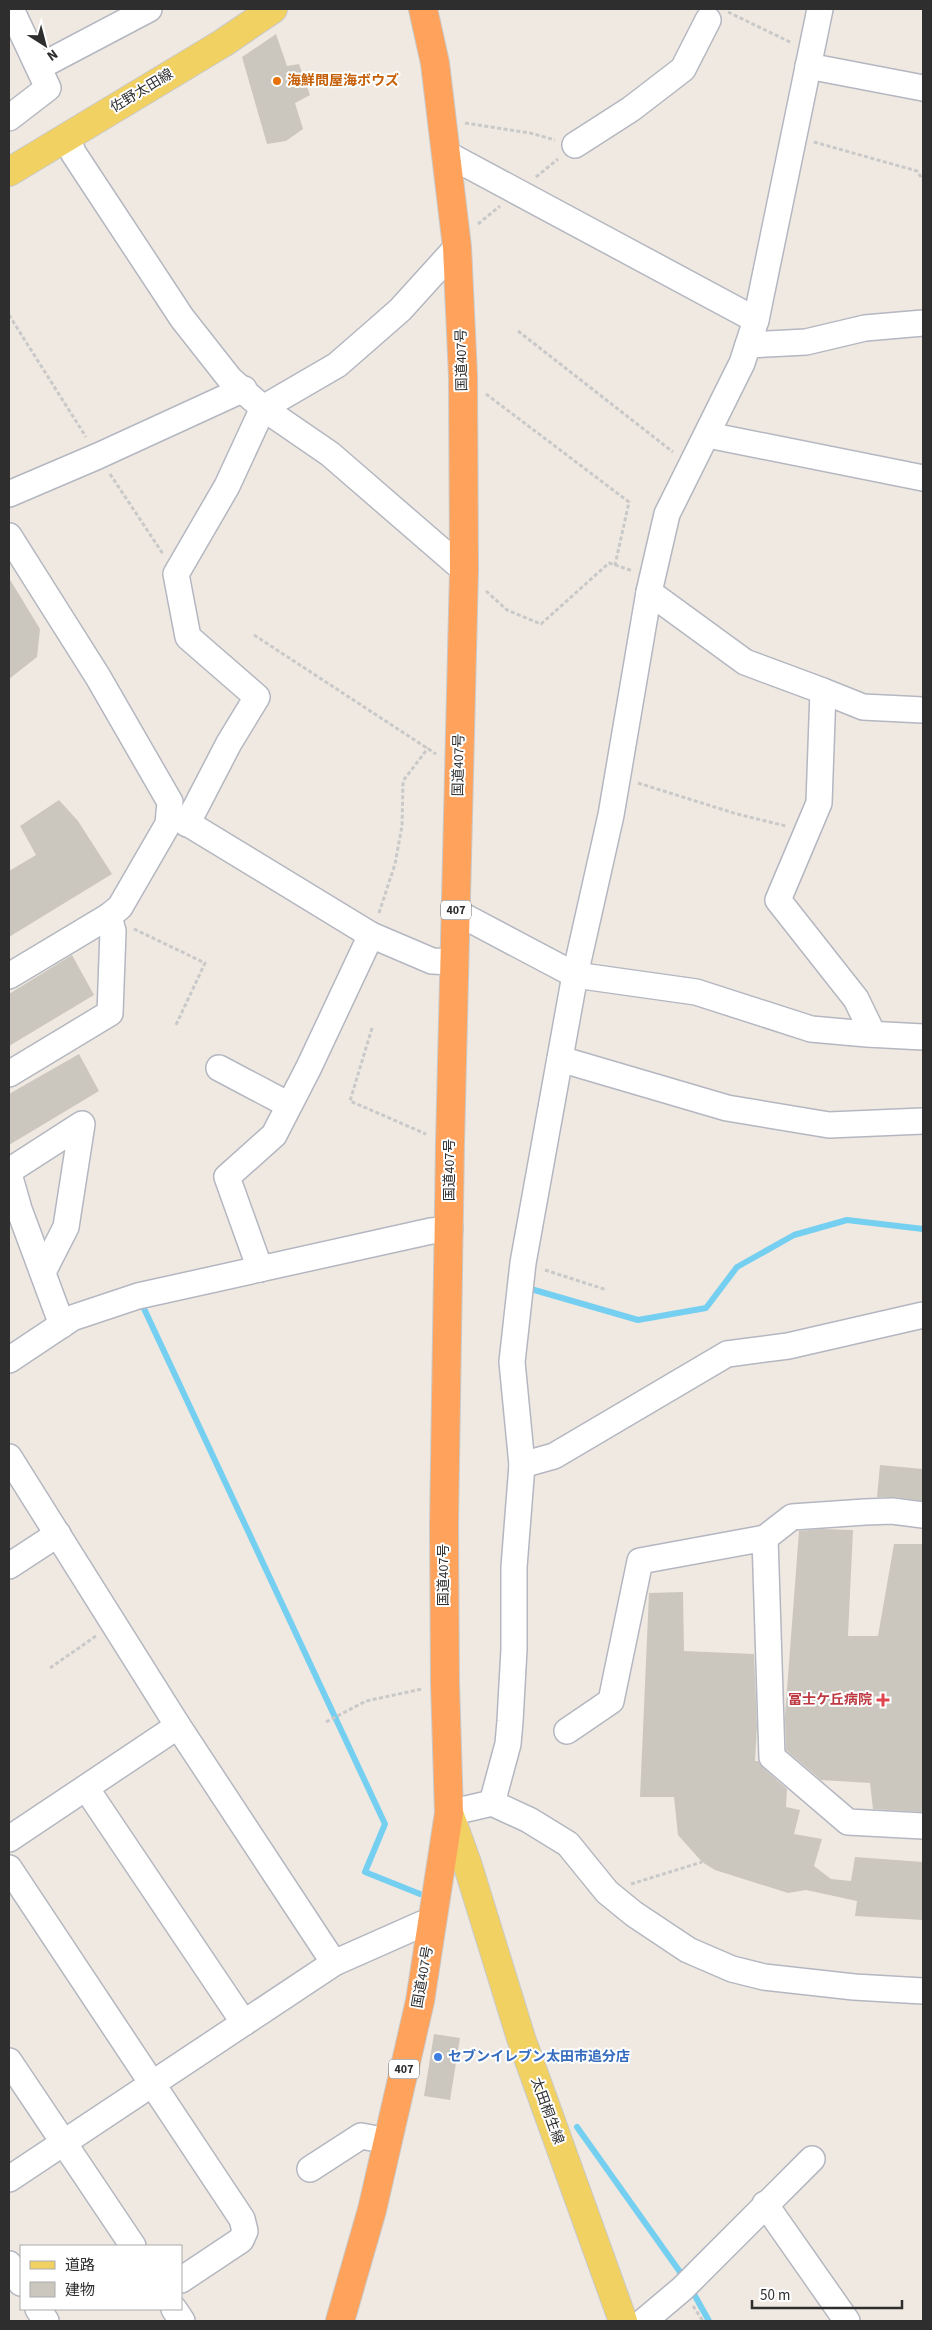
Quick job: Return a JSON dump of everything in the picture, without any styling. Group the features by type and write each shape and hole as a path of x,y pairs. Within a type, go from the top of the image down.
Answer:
{"highway":[{"name":"国道407号","path":"340,2321 372,2210 420,2001 449,1814 444,1684 444,1526 450,1144 464,570 463,376 457,247 436,63 424,9"}],"main road":[{"name":"佐野太田線","path":"9,172 223,43 273,9"},
{"name":"太田桐生線","path":"449,1814 467,1863 520,2038 623,2321"}],"street":[{"path":"11,9 44,77"},
{"path":"9,118 44,77 149,9"},
{"path":"492,1803 508,1744 514,1649 514,1566 522,1465 512,1362 523,1263 575,975 618,777 651,585 667,514 708,435 748,345 756,320 820,9"},
{"path":"575,145 631,109 684,69 709,11"},
{"path":"810,59 923,88"},
{"path":"66,137 74,154 182,318 230,379 244,389 263,408 330,454 464,570"},
{"path":"447,154 756,320"},
{"path":"9,976 120,907 168,824 179,819 257,697 188,637 176,574 227,486 263,408 337,365 400,310 457,247"},
{"path":"748,345 806,342 865,328 923,323"},
{"path":"9,494 98,456 244,389"},
{"path":"708,435 923,478"},
{"path":"9,536 98,677 179,819 371,935 432,962 455,962"},
{"path":"651,585 745,662 863,706 923,710"},
{"path":"822,691 819,802 778,900 856,999 873,1034"},
{"path":"456,912 575,975 696,992 811,1029 923,1037"},
{"path":"9,1074 110,1013 114,931 108,916"},
{"path":"260,1269 227,1177 274,1135 371,935"},
{"path":"560,1059 727,1108 829,1125 923,1120"},
{"path":"219,1068 289,1105"},
{"path":"43,1272 66,1226 82,1124 9,1172 14,1212 43,1272 62,1325"},
{"path":"9,1360 72,1318 138,1296 431,1231 450,1230"},
{"path":"522,1465 554,1456 727,1354 788,1346 923,1315"},
{"path":"9,1457 178,1726 334,1963"},
{"path":"567,1731 611,1702 640,1561 765,1538 792,1517 892,1511 923,1514"},
{"path":"9,1566 58,1534"},
{"path":"765,1538 772,1757 848,1822 923,1826"},
{"path":"9,1839 178,1726"},
{"path":"86,1788 244,2023"},
{"path":"449,1814 492,1803 529,1820 568,1844 607,1892 634,1914 688,1950 732,1969 764,1976 845,1986 923,1991"},
{"path":"9,1868 242,2219 245,2231 241,2240 182,2279"},
{"path":"9,2179 334,1963 422,1924 432,1926"},
{"path":"9,2061 133,2245"},
{"path":"310,2169 361,2136 388,2141"},
{"path":"644,2321 682,2289 812,2158"},
{"path":"766,2204 847,2321"},
{"path":"9,2264 20,2281"},
{"path":"39,2310 46,2321"},
{"path":"175,2310 182,2321"}],"path":[{"path":"709,11 810,59"},
{"path":"443,119 530,133 575,145"},
{"path":"794,136 917,171 923,180"},
{"path":"457,247 482,220 575,145"},
{"path":"518,331 691,467"},
{"path":"463,376 629,502 615,565"},
{"path":"464,570 507,610 541,624 609,563 651,585"},
{"path":"254,635 459,769"},
{"path":"371,935 395,864 402,826 404,781 428,748"},
{"path":"618,777 737,814 808,831"},
{"path":"108,916 205,963 175,1027"},
{"path":"372,1028 350,1101 450,1144"},
{"path":"523,1263 607,1290"},
{"path":"50,1668 115,1623"},
{"path":"326,1722 366,1702 444,1684"},
{"path":"607,1892 702,1862"}],"building":[{"name":"海鮮問屋海ボウズ","path":"276,34 287,66 299,64 310,95 295,103 303,129 286,141 267,144 242,57"},
{"path":"9,578 40,629 37,657 9,679"},
{"path":"59,800 78,821 112,874 9,937 9,871 36,855 20,826"},
{"path":"72,955 94,995 9,1046 9,994"},
{"path":"79,1054 99,1091 9,1145 9,1094"},
{"path":"880,1465 923,1469 923,1501 877,1497"},
{"path":"821,1529 853,1530 848,1636 878,1636 894,1544 923,1544 923,1812 873,1809 870,1783 821,1780 786,1750 785,1716 799,1531"},
{"path":"683,1592 684,1651 754,1654 757,1726 755,1761 758,1761 763,1768 787,1789 786,1807 800,1810 794,1834 822,1839 814,1866 831,1879 851,1881 855,1857 923,1862 923,1920 855,1916 857,1901 806,1890 788,1893 715,1870 702,1862 678,1835 674,1797 640,1797 649,1593"},
{"path":"434,2034 460,2038 450,2100 424,2096"}],"waterway":[{"path":"524,1287 638,1320 706,1308 737,1267 794,1235 847,1220 923,1229"},
{"path":"140,1300 385,1824 365,1872 420,1894"},
{"path":"577,2127 685,2279"},
{"path":"690,2287 709,2321"}],"place":[{"name":"海鮮問屋海ボウズ","path":"277,81"},
{"name":"冨士ケ丘病院","path":"883,1700"},
{"name":"セブンイレブン太田市追分店","path":"438,2057"}]}
